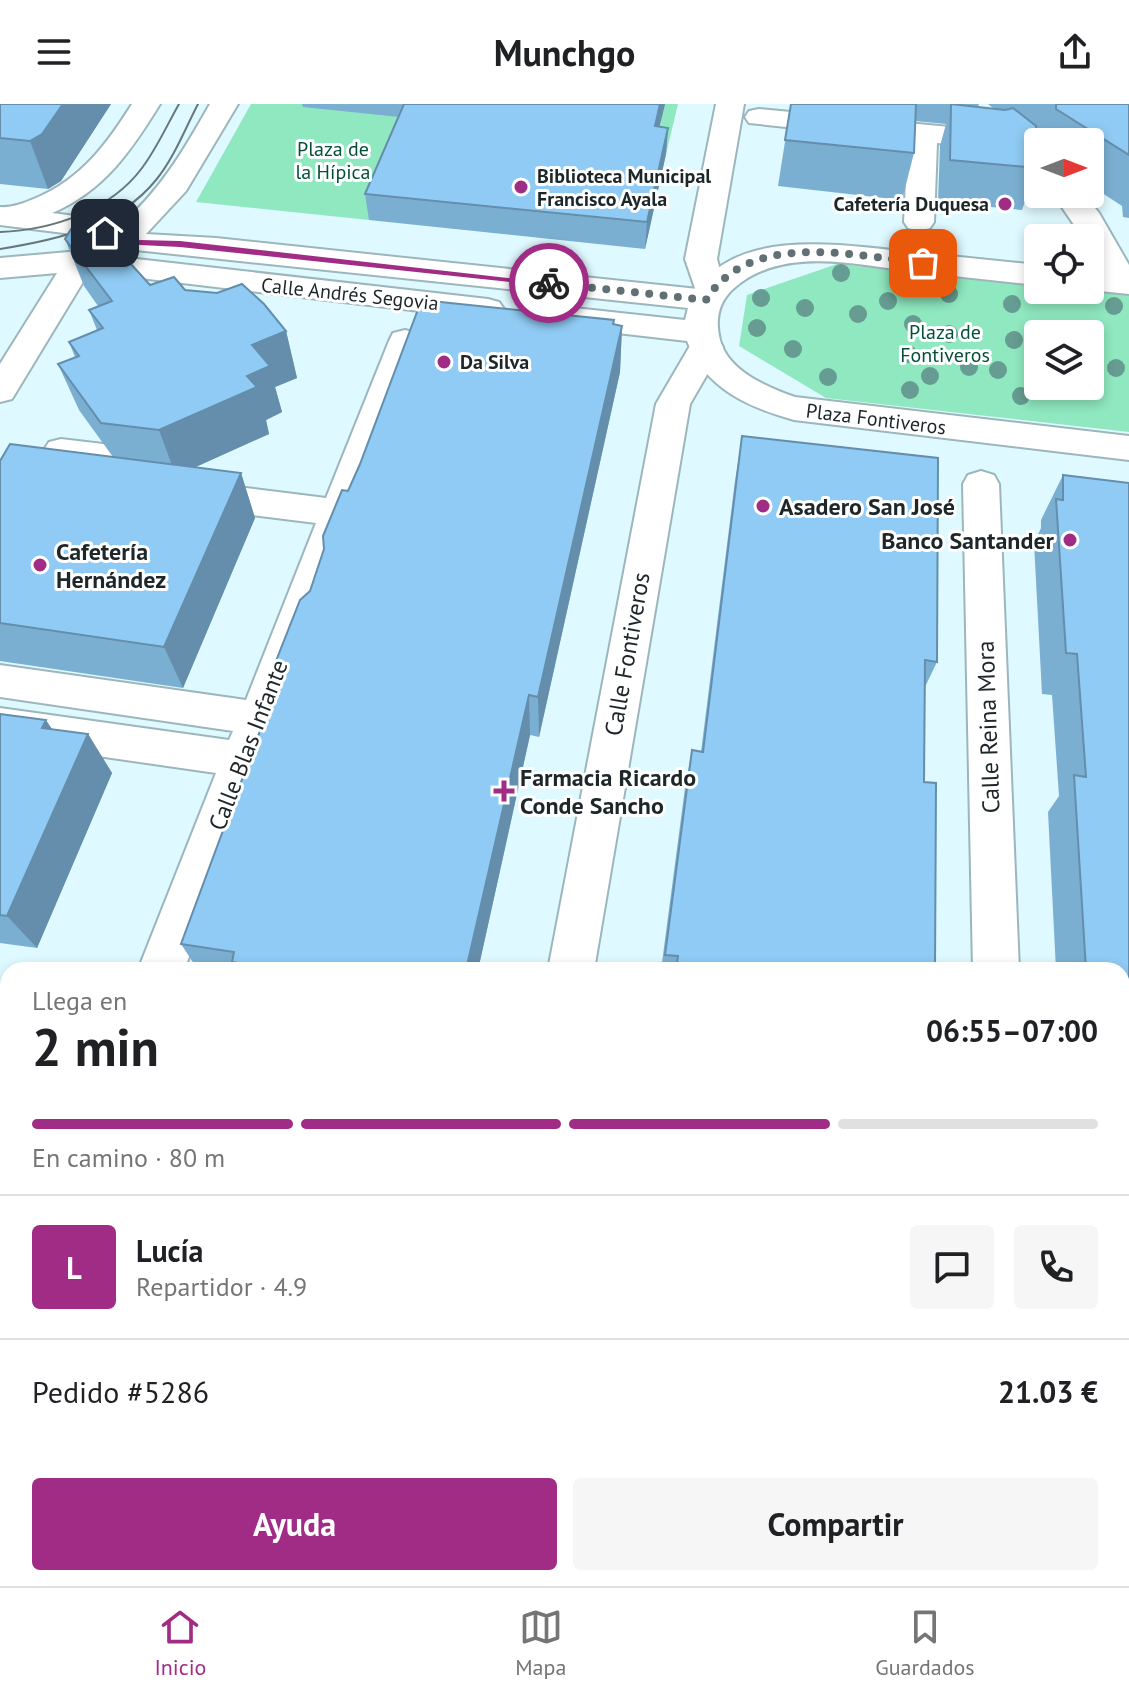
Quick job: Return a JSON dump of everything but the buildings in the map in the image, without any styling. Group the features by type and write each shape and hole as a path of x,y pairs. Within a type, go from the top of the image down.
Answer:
{"street":[{"path":"0,391 80,261 83,226 118,151 146,104"},
{"path":"80,261 123,239 175,189 224,104"},
{"path":"706,318 701,259 730,104"},
{"path":"759,117 1003,142 975,112"},
{"path":"919,222 923,133"},
{"path":"6,216 55,202 85,185 118,151"},
{"path":"1080,208 1127,284"},
{"path":"151,215 180,244"},
{"name":"Calle Andrés Segovia","path":"6,216 83,226 140,243 180,244 706,318"},
{"path":"706,318 723,279 757,261 803,252 1024,274"},
{"name":"Calle Andrés Segovia","path":"0,268 80,261 523,313 706,318"},
{"path":"1104,282 1127,284"},
{"name":"Plaza Fontiveros","path":"706,318 716,364 746,389 794,408 1129,448"},
{"name":"Calle Fontiveros","path":"572,962 673,404 706,318"},
{"name":"Calle Blas Infante","path":"164,962 405,341"},
{"path":"61,451 344,500"},
{"path":"29,473 344,500"},
{"name":"Calle Reina Mora","path":"981,484 996,962"},
{"path":"0,681 258,718"},
{"path":"0,725 242,759"}],"green space":[{"name":"Plaza de la Hípica","path":"251,104 678,104 666,154 369,220 196,202"},
{"name":"Plaza de Fontiveros","path":"837,264 1024,284 1024,304 1104,304 1104,293 1129,294 1129,432 826,398 739,346 747,295"}],"tram line":[{"path":"0,232 59,222 97,207 114,196 142,168 179,104"},
{"path":"0,249 85,229 105,220 141,196 174,153 198,104"}],"way so far":[{"path":"549,283 706,300 723,279 739,269 781,255 816,252 923,263"}],"place":[{"name":"Biblioteca Municipal Francisco Ayala","path":"521,187"},
{"name":"Cafetería Duquesa","path":"1005,204"},
{"name":"Da Silva","path":"444,362"},
{"name":"Asadero San José","path":"763,506"},
{"name":"Banco Santander","path":"1070,540"},
{"name":"Cafetería Hernández","path":"40,565"},
{"name":"Farmacia Ricardo Conde Sancho","path":"504,791"}],"route":[{"path":"105,233 140,243 180,244 549,283"}]}
